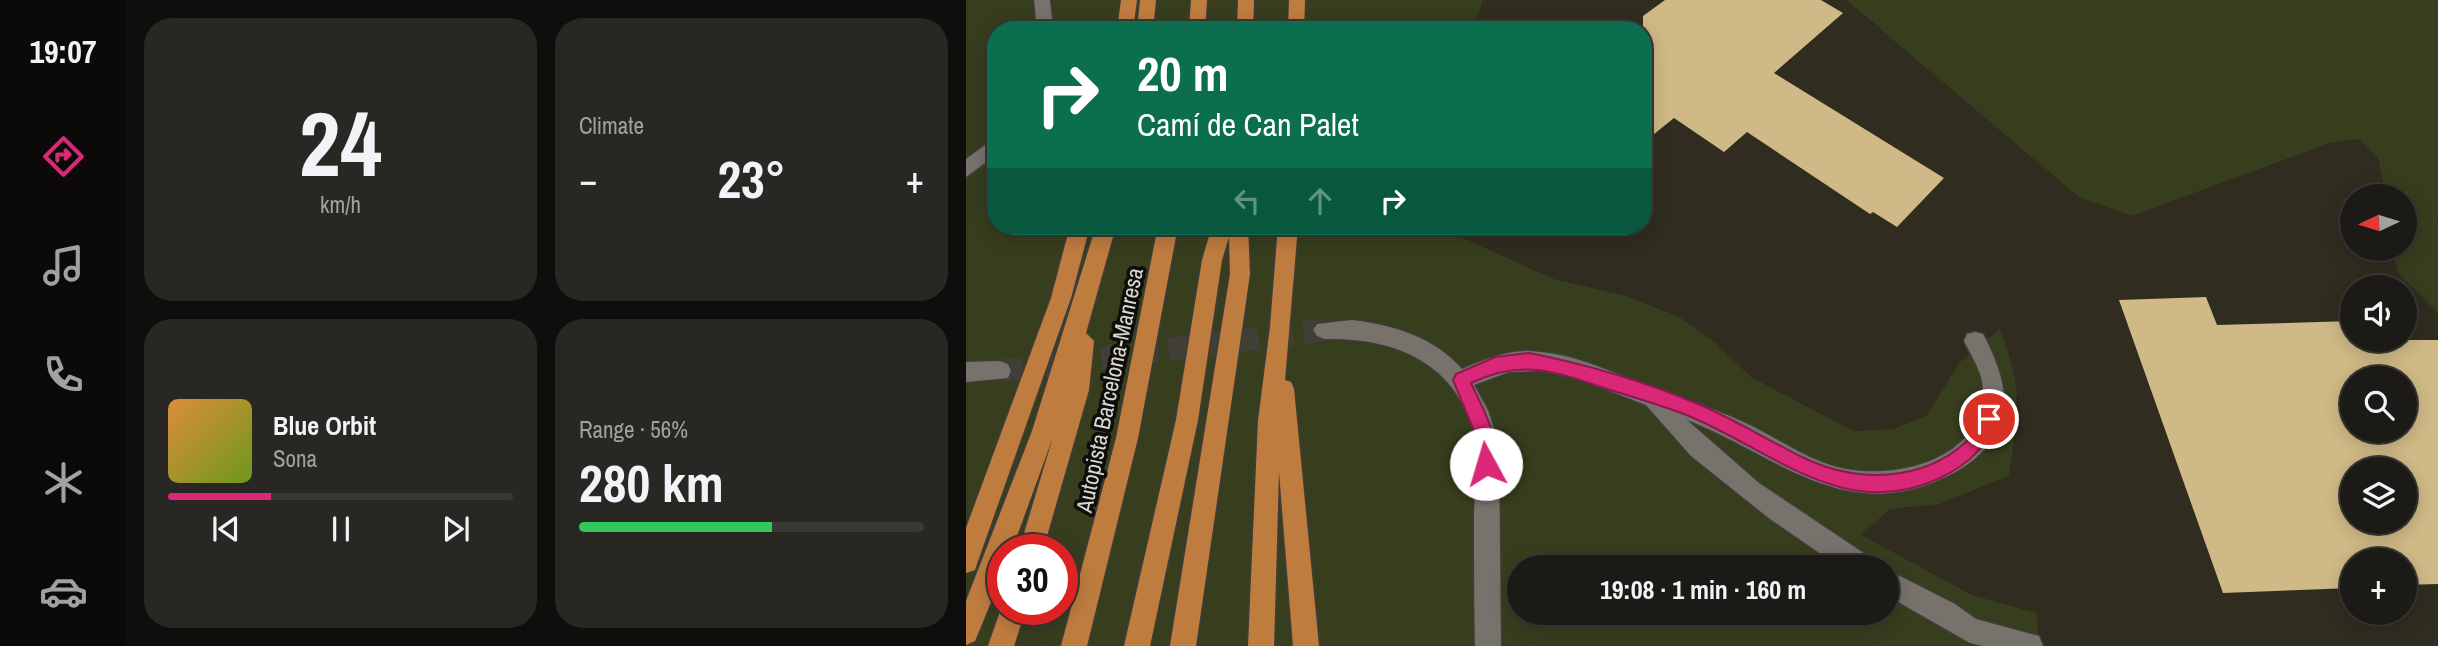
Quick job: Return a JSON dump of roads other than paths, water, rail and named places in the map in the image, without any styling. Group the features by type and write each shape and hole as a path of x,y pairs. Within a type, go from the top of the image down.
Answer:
{"highway":[{"path":"1126,21 1129,0"},
{"path":"1146,21 1148,0"},
{"path":"1198,21 1199,0"},
{"path":"1245,21 1246,0"},
{"path":"1296,21 1297,0"},
{"path":"966,561 1061,298 1078,235"},
{"path":"966,632 1030,472 1087,301 1105,235"},
{"name":"Autopista Barcelona-Manresa","path":"1074,646 1101,553 1130,425 1166,235"},
{"path":"1137,646 1188,420 1212,260 1220,235"},
{"path":"1183,646 1240,274 1238,235"},
{"path":"1261,646 1269,421 1281,327 1287,235"},
{"path":"1036,534 1078,390 1087,301"},
{"path":"1281,327 1285,436 1306,646"},
{"path":"1001,646 1008,625"}],"street":[{"path":"1042,0 1044,21"},
{"path":"966,170 987,152"},
{"path":"1324,330 1346,327 1379,331 1424,348 1462,380 1486,438 1488,646"},
{"path":"1462,380 1495,364 1529,360 1576,370 1703,415 1757,440 1799,465 1847,481 1890,485 1953,463 1975,445 1989,419 1994,391 1985,359 1975,341"},
{"path":"966,372 1000,371"},
{"path":"1654,398 1674,424 1708,456 1772,506 1844,555"},
{"path":"1899,588 1946,613 1970,630 2030,645"}],"tunnel":[{"path":"1000,371 1324,330"}]}
